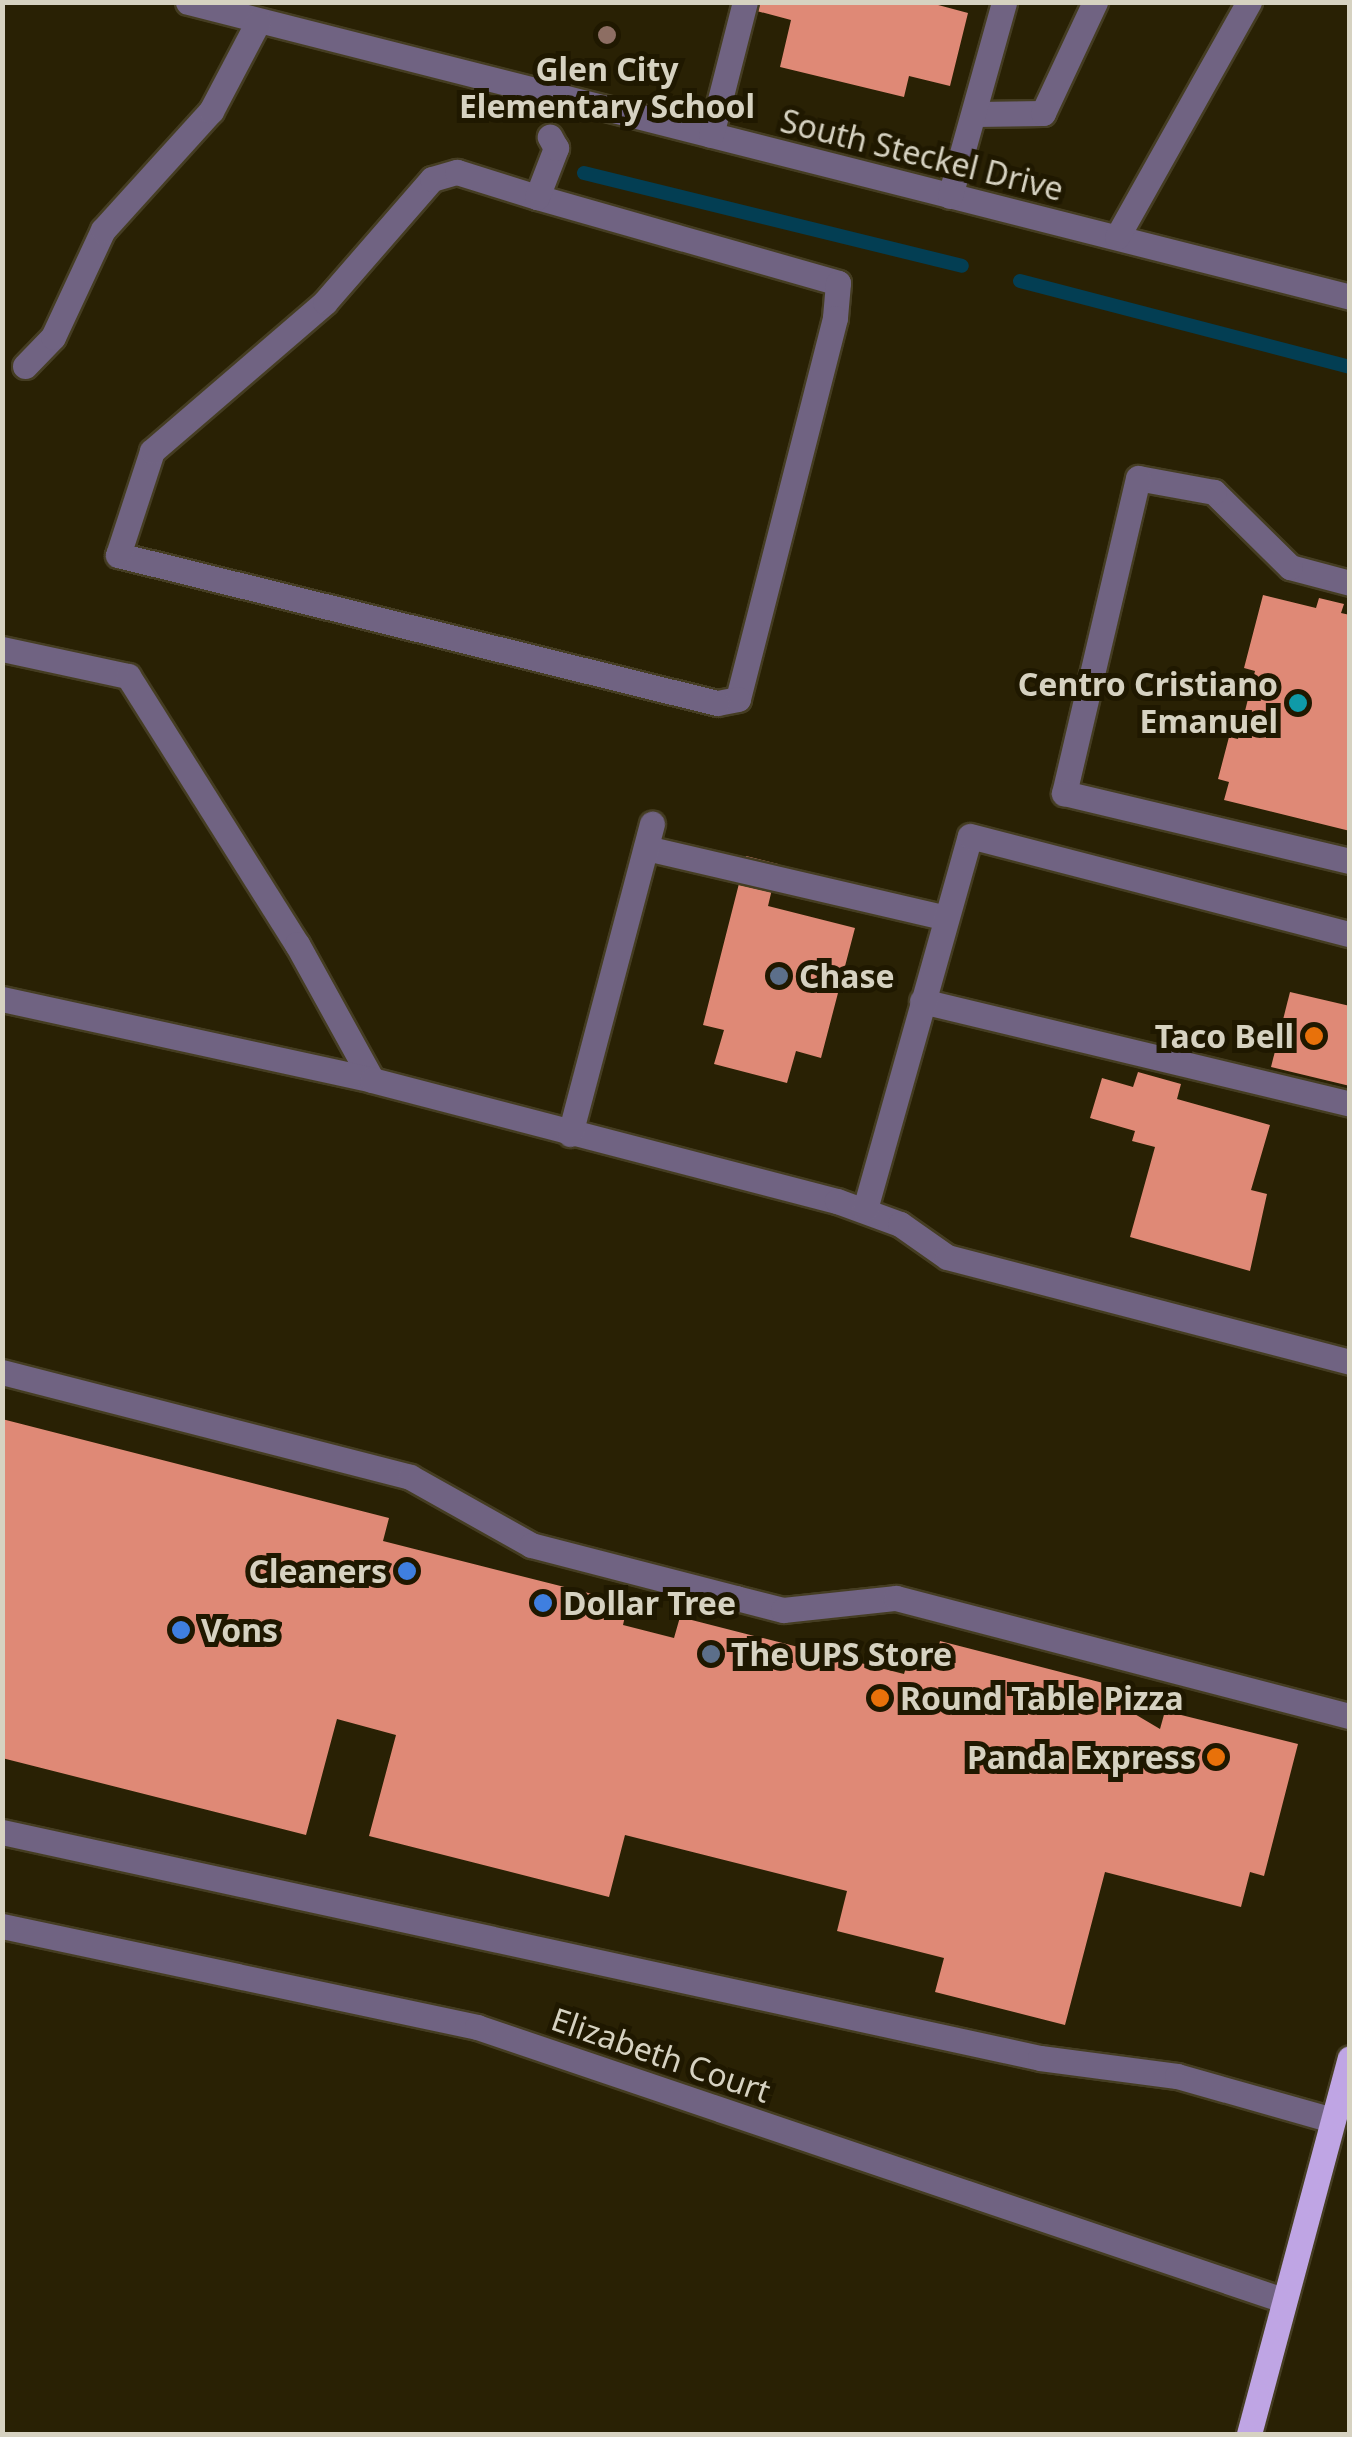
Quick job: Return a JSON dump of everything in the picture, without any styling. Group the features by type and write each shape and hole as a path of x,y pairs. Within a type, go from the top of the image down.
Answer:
{"main road":[{"path":"1248,2434 1350,2058"}],"street":[{"name":"South Steckel Drive","path":"188,2 1350,297"},
{"path":"710,134 745,2"},
{"path":"950,196 976,114 1004,2"},
{"path":"976,114 1043,112 1095,2"},
{"path":"1118,237 1249,2"},
{"path":"25,366 53,337 103,230 211,110 258,22"},
{"path":"540,190 556,148 550,136 562,96"},
{"path":"457,172 540,190 838,283 835,318 738,699 716,703 118,555 152,451 325,302 432,179 457,172"},
{"path":"1350,583 1290,567 1214,492 1138,478 1064,793 1350,862"},
{"path":"2,650 128,676 297,944 372,1080"},
{"path":"570,1134 650,836 946,918"},
{"path":"865,1209 970,836 1350,934"},
{"path":"2,999 372,1080 865,1209 947,1256 1350,1362"},
{"path":"922,1002 1350,1104"},
{"path":"2,1372 410,1477 531,1545 783,1610 896,1598 1350,1716"},
{"path":"2,1832 1040,2058 1178,2076 1333,2120"},
{"name":"Elizabeth Court","path":"2,1926 477,2027 1283,2300"}],"building":[{"path":"755,2 927,2 968,13 950,86 909,76 904,97 780,67 791,20 753,10"},
{"name":"Centro Cristiano Emanuel","path":"1263,595 1316,608 1319,598 1344,604 1341,613 1350,615 1350,831 1224,800 1229,782 1218,779 1229,737 1238,739 1255,671 1244,668"},
{"name":"Chase","path":"746,856 778,864 768,906 855,928 821,1058 796,1051 787,1083 714,1064 724,1030 703,1025"},
{"name":"Taco Bell","path":"1290,992 1350,1006 1350,1086 1271,1067"},
{"path":"1138,1072 1181,1084 1177,1099 1270,1125 1251,1190 1267,1194 1250,1271 1130,1237 1155,1147 1132,1141 1135,1131 1090,1118 1102,1078 1133,1087"},
{"path":"2,1419 389,1518 383,1541 628,1603 623,1625 674,1638 680,1617 904,1674 910,1654 935,1660 940,1641 1138,1692 1133,1713 1160,1729 1165,1711 1298,1744 1264,1876 1250,1872 1241,1907 1105,1872 1065,2025 935,1992 944,1958 837,1931 847,1891 625,1835 609,1897 369,1836 396,1735 337,1719 306,1835 2,1758"}],"waterway":[{"path":"584,173 962,266"},
{"path":"1020,281 1350,367"}],"place":[{"name":"Glen City Elementary School","path":"607,35"},
{"name":"Centro Cristiano Emanuel","path":"1298,703"},
{"name":"Chase","path":"779,976"},
{"name":"Taco Bell","path":"1314,1036"},
{"name":"Cleaners","path":"407,1571"},
{"name":"Dollar Tree","path":"543,1603"},
{"name":"Vons","path":"181,1630"},
{"name":"The UPS Store","path":"711,1654"},
{"name":"Round Table Pizza","path":"880,1698"},
{"name":"Panda Express","path":"1216,1757"}]}
